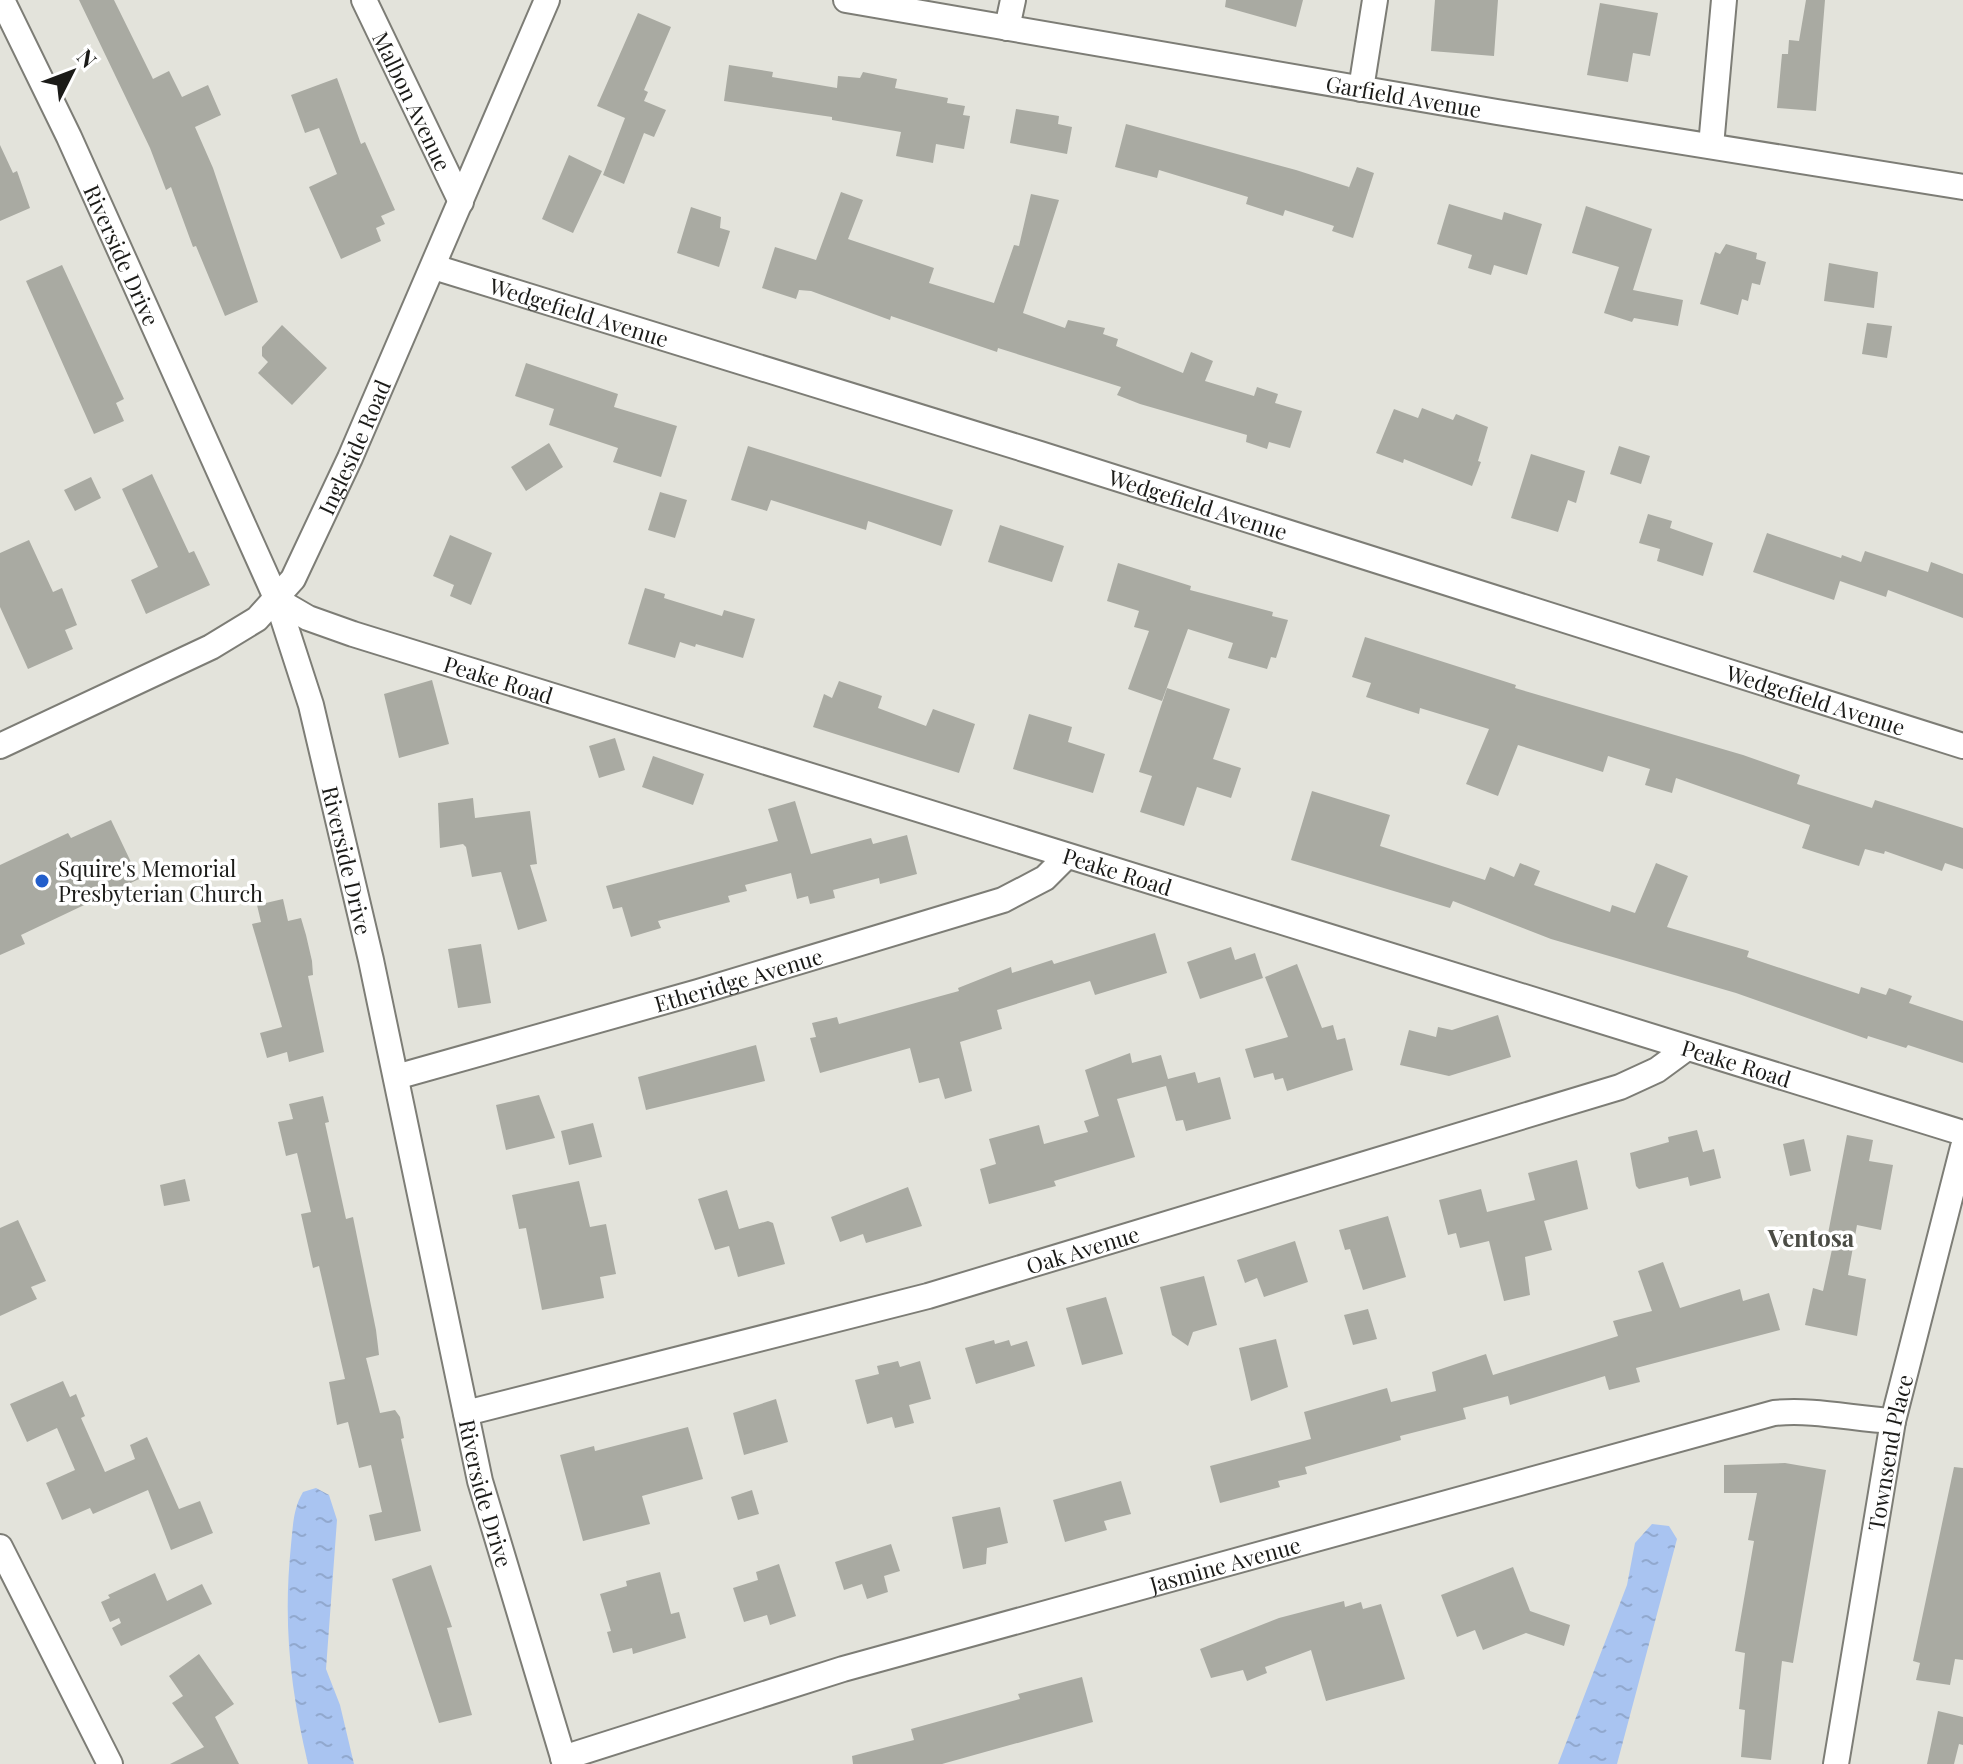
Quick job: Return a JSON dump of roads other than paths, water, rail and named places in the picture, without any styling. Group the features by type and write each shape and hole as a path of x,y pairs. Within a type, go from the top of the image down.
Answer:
{"street":[{"name":"Riverside Drive","path":"2,0 69,137 277,600 311,705 396,1077 480,1481 564,1761"},
{"name":"Malbon Avenue","path":"364,0 461,202"},
{"name":"Ingleside Road","path":"0,746 211,647 257,619 293,579 344,472 434,267 547,0"},
{"name":"Garfield Avenue","path":"846,0 1361,89 1963,187"},
{"path":"1007,28 1013,0"},
{"path":"1361,89 1375,0"},
{"path":"1711,146 1724,0"},
{"name":"Wedgefield Avenue","path":"434,267 1055,458 1963,746"},
{"name":"Peake Road","path":"277,600 308,618 353,634 1963,1133"},
{"name":"Etheridge Avenue","path":"396,1077 1003,900 1045,878 1067,856"},
{"name":"Oak Avenue","path":"466,1413 928,1296 1620,1087 1657,1070 1687,1048"},
{"name":"Townsend Place","path":"1836,1764 1893,1421 1963,1147"},
{"name":"Jasmine Avenue","path":"564,1761 843,1669 1774,1413 1807,1410 1851,1419 1893,1421"},
{"path":"0,1547 110,1764"}],"water":[{"path":"316,1488 329,1495 337,1520 326,1669 340,1705 354,1764 308,1764 293,1682 288,1601 293,1524 303,1492"},
{"path":"1652,1524 1669,1526 1677,1539 1617,1764 1558,1764 1627,1585 1635,1543"}],"place":[{"name":"Squire's Memorial Presbyterian Church","path":"42,881"}],"district":[{"name":"Ventosa","path":"1811,1237"}]}
